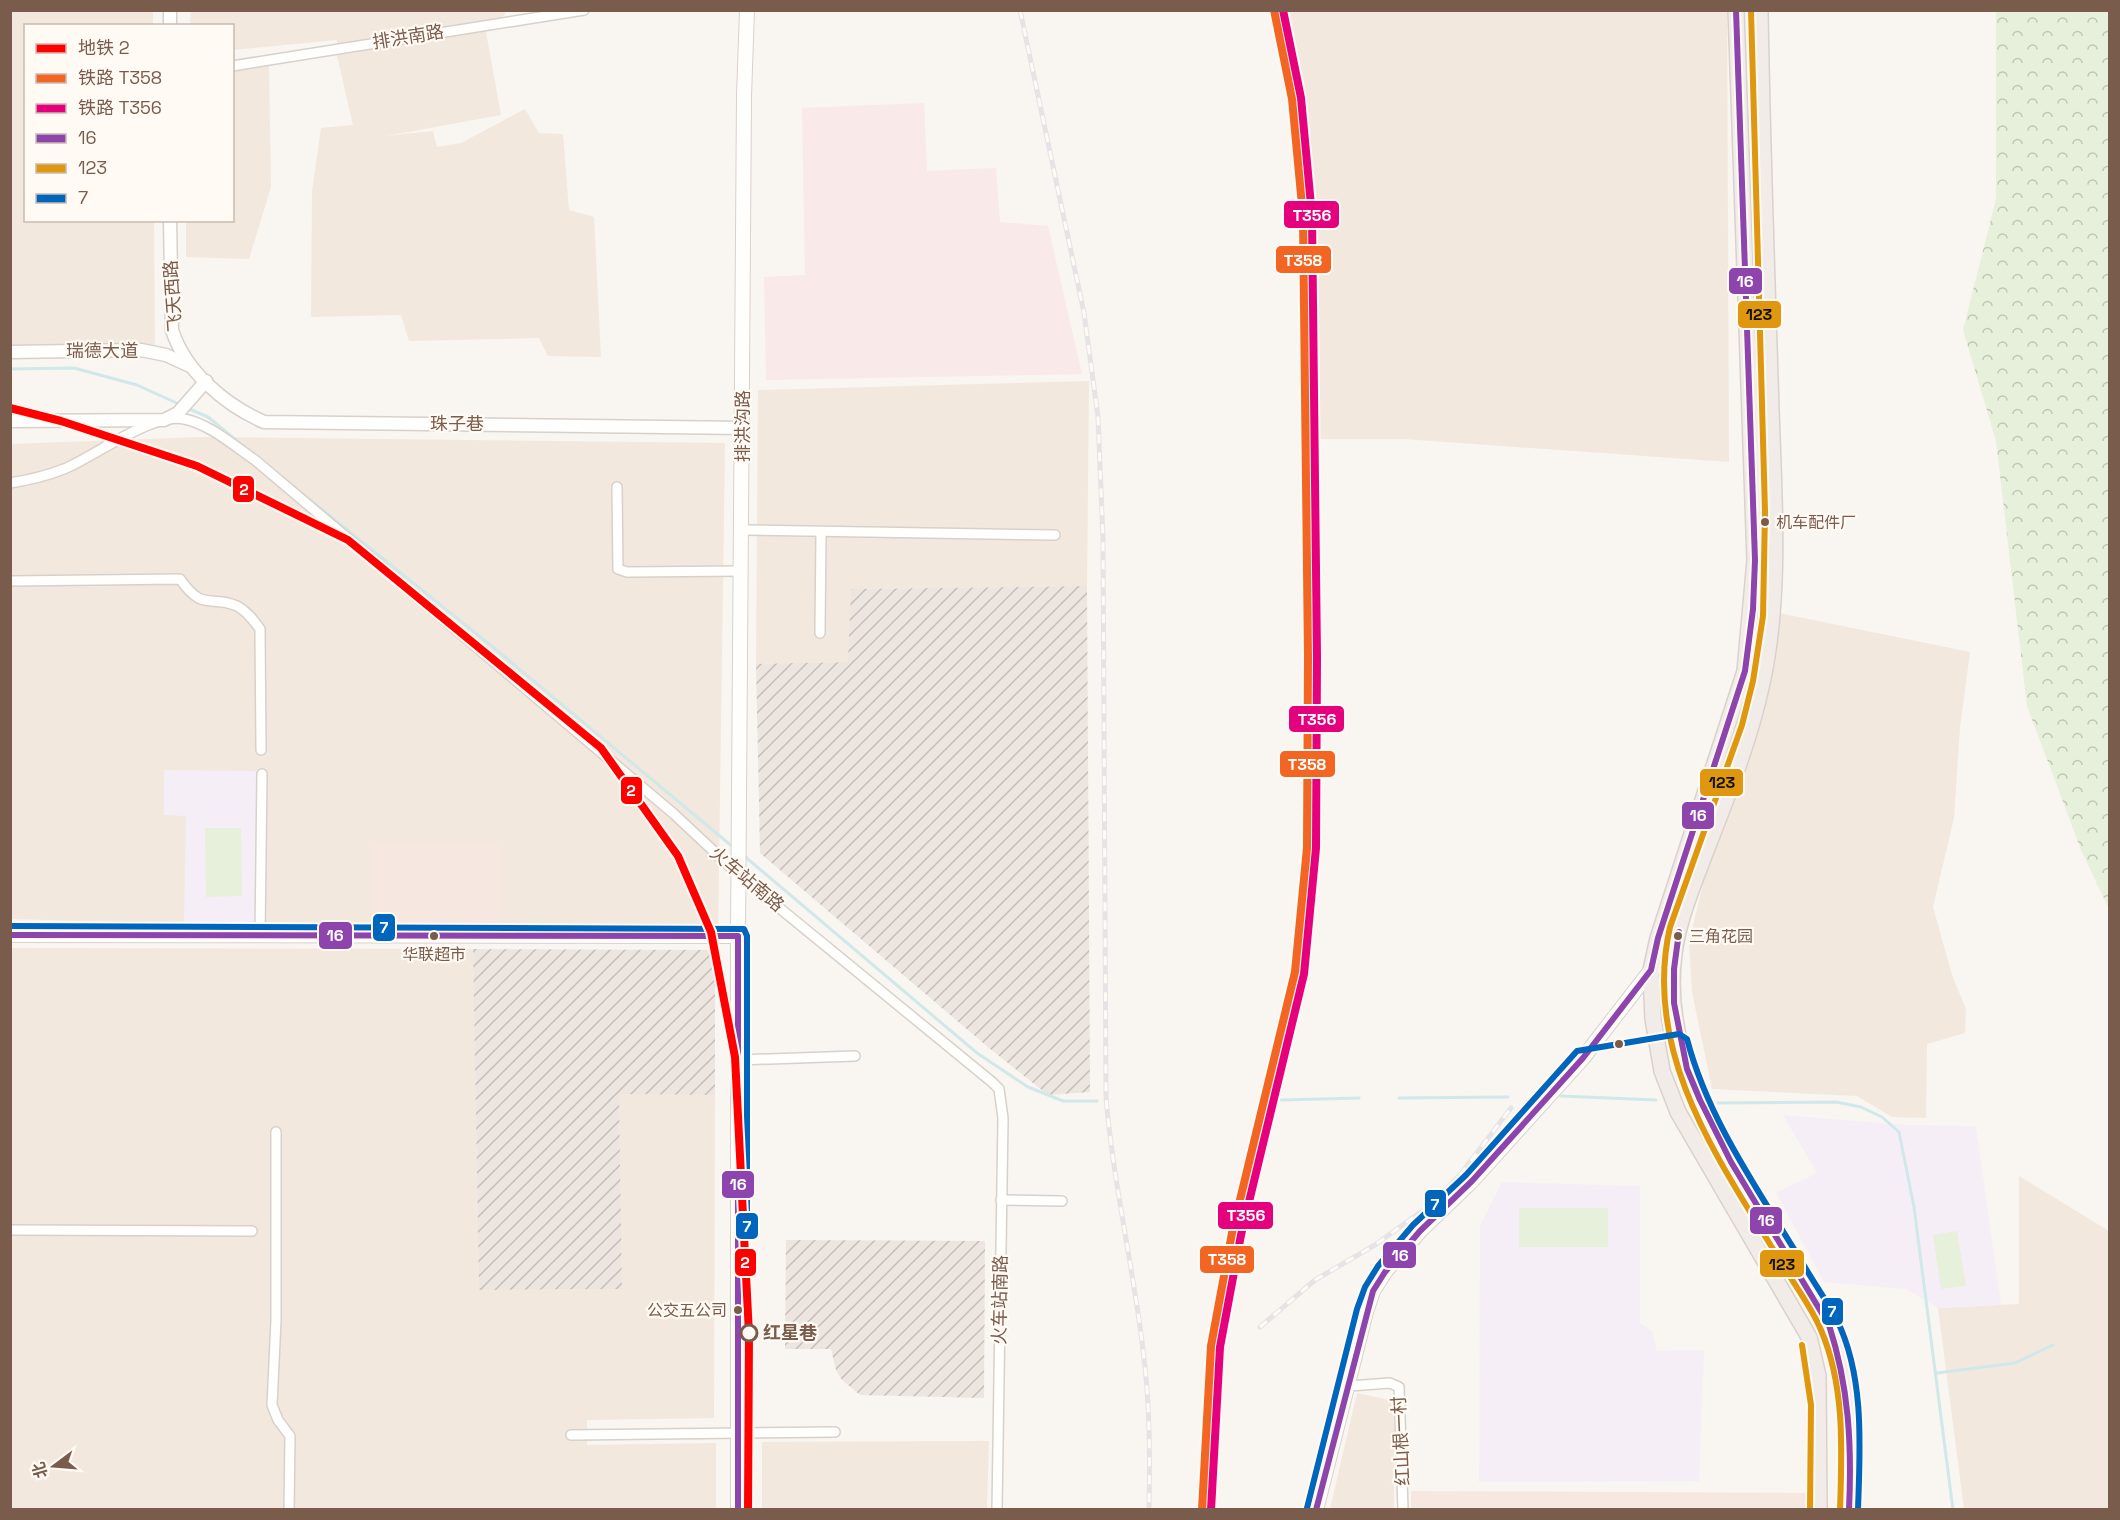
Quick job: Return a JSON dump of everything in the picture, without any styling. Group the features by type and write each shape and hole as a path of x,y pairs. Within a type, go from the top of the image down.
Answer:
{"highway":[{"path":"1736,10 1752,451 1755,560 1753,609 1745,671 1658,938 1651,970 1657,1047 1662,1071 1678,1113 1809,1338 1818,1376 1819,1509"},
{"path":"1760,10 1772,449 1773,566 1770,615 1763,680 1746,747 1689,897 1674,954 1672,983 1679,1043 1685,1070 1696,1096 1713,1133 1829,1325 1839,1353 1846,1374 1851,1418 1849,1509"}],"main road":[{"name":"排洪沟路","path":"738,1509 738,870 744,96 747,10"},
{"path":"10,935 738,936"},
{"path":"1316,1509 1366,1312 1373,1291 1385,1272 1420,1231 1472,1181 1582,1058 1651,970 1674,954"}],"street":[{"name":"排洪南路","path":"234,66 584,10"},
{"name":"飞天西路","path":"170,222 172,330 178,346 191,366"},
{"name":"瑞德大道","path":"10,352 141,350 166,355 191,366"},
{"name":"珠子巷","path":"191,366 245,414 264,422 743,428"},
{"path":"10,483 31,480 65,469 118,440 178,414 206,381"},
{"name":"火车站南路","path":"164,420 183,418 203,426 255,460 999,1089 1002,1099 997,1509"},
{"path":"10,421 164,420"},
{"path":"617,487 618,569 627,572 741,571"},
{"path":"742,530 1055,536"},
{"path":"820,633 821,532"},
{"path":"10,581 180,579 189,592 205,602 236,606 250,616 260,629 261,750"},
{"path":"260,935 262,774"},
{"path":"738,1060 855,1056"},
{"path":"276,1132 276,1320 272,1405 278,1420 290,1436 289,1509"},
{"path":"1001,1200 1062,1201"},
{"path":"10,1230 252,1230"},
{"name":"红山根一村","path":"1349,1386 1390,1383 1399,1387 1403,1509"},
{"path":"571,1435 835,1432"}],"shaded area":[{"path":"191,10 505,11 505,14 486,32 501,115 386,136 433,131 437,147 461,143 525,109 539,133 563,134 569,210 594,217 601,357 548,356 539,338 409,341 401,315 311,317 312,191 321,128 353,125 337,56 337,40 234,50 234,24 190,24"},
{"path":"11,11 153,11 153,24 24,24 24,222 154,222 155,350 11,350"},
{"path":"1282,11 1727,11 1729,462 1404,439 1315,439 1313,213 1292,49"},
{"path":"269,65 271,187 249,259 186,257 186,222 234,222 234,71"},
{"path":"924,103 927,171 996,168 1000,222 1048,226 1082,374 766,380 764,277 805,275 802,108"},
{"path":"1089,381 1087,586 852,589 849,662 756,664 758,390"},
{"path":"202,437 725,443 718,936 499,929 499,844 373,844 372,929 11,919 11,444"},
{"path":"1087,586 1090,1092 1048,1095 989,1048 760,853 756,664 848,662 851,589"},
{"path":"1779,613 1970,652 1960,727 1954,818 1933,907 1952,975 1966,1009 1965,1033 1927,1044 1926,1118 1892,1117 1857,1096 1712,1089 1692,992 1689,942 1708,864"},
{"path":"164,770 257,771 255,924 184,923 186,816 164,815"},
{"path":"372,844 499,844 499,929 372,929"},
{"path":"11,948 473,949 479,1290 622,1289 619,1094 715,1095 714,1418 587,1420 587,1445 716,1443 716,1509 11,1510"},
{"path":"473,949 715,950 715,1095 619,1094 622,1289 479,1290"},
{"path":"1783,1115 1905,1125 1976,1126 2001,1305 1938,1308 1906,1289 1824,1282 1776,1193 1817,1173"},
{"path":"2019,1176 2109,1231 2109,1509 1964,1509 1938,1308 2019,1304"},
{"path":"1502,1182 1640,1186 1640,1323 1652,1331 1657,1351 1704,1350 1699,1481 1479,1482 1480,1225"},
{"path":"786,1240 985,1241 984,1398 860,1395 842,1380 836,1370 831,1349 785,1349"},
{"path":"1357,1393 1394,1401 1394,1509 1330,1509"},
{"path":"989,1441 987,1509 762,1509 762,1442"},
{"path":"1411,1491 1807,1493 1807,1509 1411,1510"}],"green space":[{"path":"1996,11 2109,11 2109,909 2081,850 2027,706 1996,441 1963,330 1996,199"},
{"path":"205,828 241,828 242,896 206,897"},
{"path":"1519,1208 1608,1208 1608,1247 1519,1247"},
{"path":"1957,1231 1966,1286 1941,1289 1933,1235"}],"waterway":[{"path":"10,369 74,368 137,385 181,405"},
{"path":"187,408 208,417 248,450"},
{"path":"283,478 494,648 733,847"},
{"path":"743,855 977,1053 1028,1087 1063,1101 1097,1101"},
{"path":"1561,1096 1656,1100"},
{"path":"1399,1098 1508,1097"},
{"path":"1281,1100 1359,1098"},
{"path":"1718,1103 1836,1102 1861,1107 1882,1117 1899,1132 1914,1207 1953,1510"},
{"path":"1937,1373 2015,1363 2053,1345"}],"railway":[{"path":"1020,10 1084,313 1098,417 1103,539 1106,1097 1113,1160 1139,1318 1145,1370 1149,1430 1149,1510"},
{"path":"1260,1327 1315,1280 1375,1245 1429,1206 1460,1175 1511,1108"}],"metro line":[{"name":"2","path":"10,408 61,421 197,466 348,540 601,748 678,856 711,932 735,1057 749,1334 748,1510"}],"rail line":[{"name":"T358","path":"1202,1510 1211,1346 1232,1233 1295,972 1307,848 1308,657 1303,216 1292,99 1274,10"},
{"name":"T356","path":"1211,1510 1220,1347 1241,1235 1304,974 1316,848 1317,657 1312,216 1301,98 1283,10"}],"transit line":[{"name":"16","path":"1316,1510 1373,1291 1385,1272 1420,1231 1472,1181 1583,1058 1651,970 1658,938 1745,671 1753,609 1755,560 1736,10"},
{"name":"123","path":"1751,10 1765,512 1763,616 1753,681 1742,725 1670,927 1664,974 1667,1020 1677,1063 1692,1106 1736,1188 1813,1314 1829,1351 1840,1418 1840,1510"},
{"name":"7","path":"10,926 744,929 747,936 747,1510"},
{"name":"16","path":"1679,932 1674,969 1674,1003 1687,1069 1731,1162 1829,1325 1836,1348 1848,1416 1849,1510"},
{"name":"16","path":"10,935 738,936 738,1510"},
{"name":"7","path":"1307,1508 1357,1309 1365,1287 1378,1266 1413,1225 1466,1175 1577,1051 1679,1034 1687,1039 1709,1100 1738,1158 1837,1320 1846,1342 1852,1365 1859,1414 1858,1510"},
{"name":"123","path":"1802,1345 1811,1405 1810,1510"}],"place":[{"name":"机车配件厂","path":"1765,522"},
{"name":"华联超市","path":"434,936"},
{"name":"三角花园","path":"1678,936"},
{"name":"公交五公司","path":"738,1310"},
{"name":"红星巷","path":"749,1333"}]}
